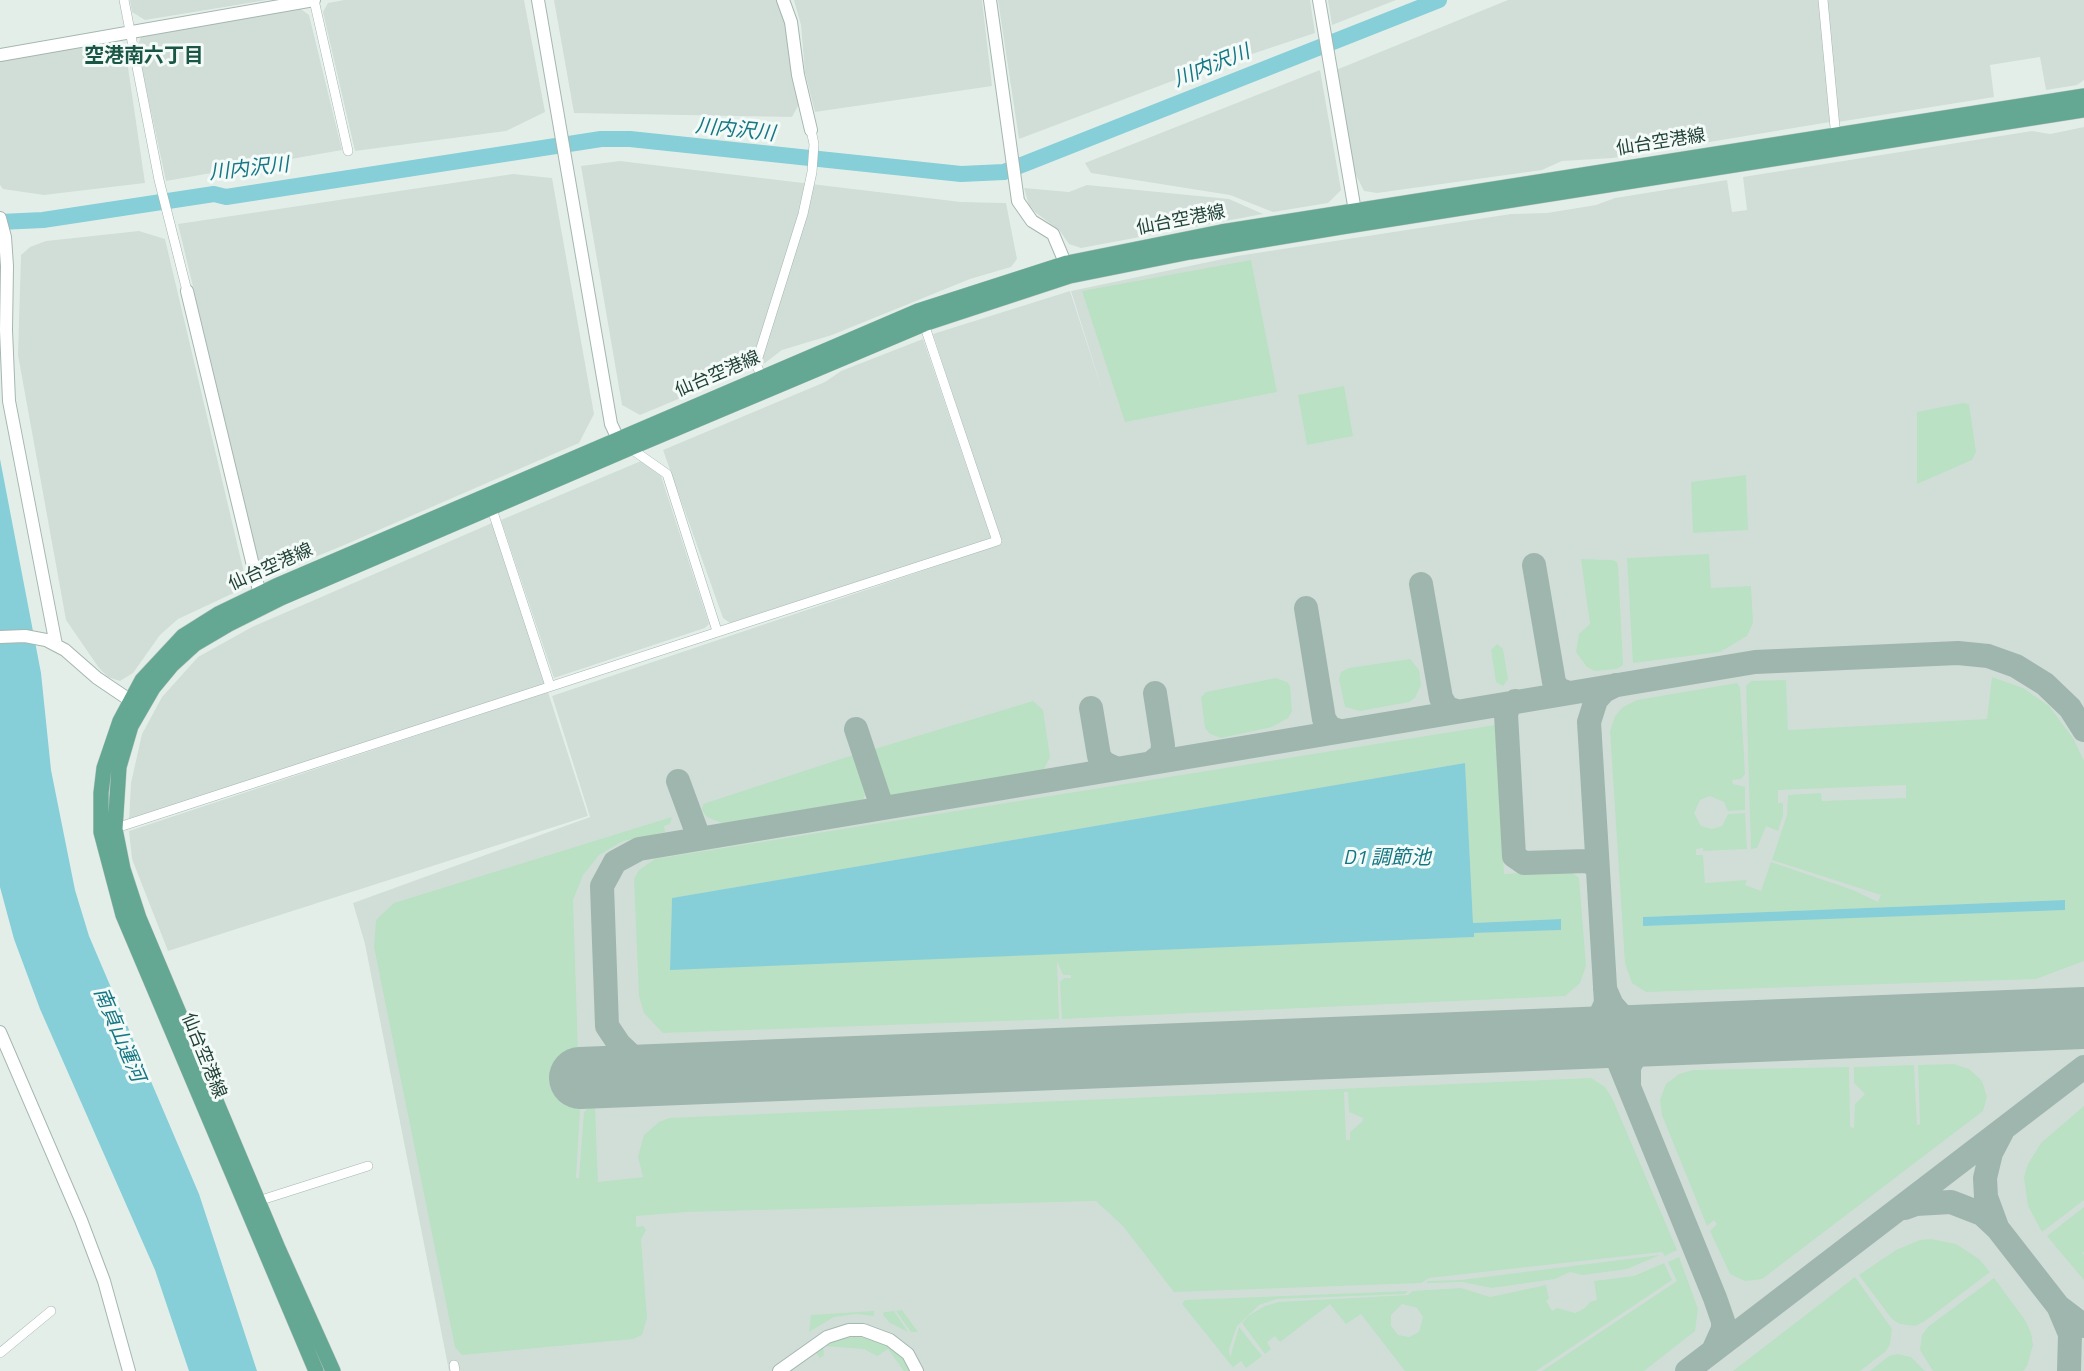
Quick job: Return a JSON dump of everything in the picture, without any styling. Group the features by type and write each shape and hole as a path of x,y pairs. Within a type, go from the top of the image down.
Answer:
{"main road":[{"name":"仙台空港線","path":"765,384 918,311 1068,270 1190,252 1356,218 1837,142 2084,96"},
{"name":"仙台空港線","path":"1837,142 2084,111"},
{"name":"仙台空港線","path":"316,1371 139,918 108,830 119,767 135,704 172,664 195,644 261,600 765,384 1068,270"},
{"name":"仙台空港線","path":"252,1204 333,1371"}],"street":[{"path":"124,0 164,195 261,600"},
{"path":"0,55 314,0 348,151"},
{"path":"538,0 611,424 624,443 667,474 717,631"},
{"path":"765,384 756,364 803,214 812,172 814,144 798,75 791,22 783,0"},
{"path":"990,0 1015,184 1024,212 1032,221 1053,234 1068,270"},
{"path":"1319,0 1356,218"},
{"path":"1822,0 1837,142"},
{"path":"0,218 5,237 6,365 9,401 51,642"},
{"path":"108,830 997,542 924,324"},
{"path":"490,502 550,686"},
{"path":"0,637 25,636 51,642 135,704"},
{"path":"0,1032 81,1220 104,1281 129,1371"},
{"path":"252,1204 368,1166"},
{"path":"0,1353 33,1322 51,1311"},
{"path":"778,1371 827,1336 849,1330 863,1330 890,1340 908,1354 917,1371"}],"shaded area":[{"path":"130,0 267,0 145,20 132,12"},
{"path":"344,0 524,0 545,112 506,131 355,151 323,12 328,3"},
{"path":"554,0 777,0 785,21 799,104 792,117 574,113"},
{"path":"794,0 982,0 992,86 815,112 805,73 801,25"},
{"path":"998,0 1310,0 1315,33 1183,77 1019,139"},
{"path":"1328,0 1396,0 1332,25"},
{"path":"1508,0 1819,0 1830,122 1613,158 1562,161 1542,170 1377,193 1364,191 1355,173 1336,70"},
{"path":"1826,0 2084,0 2084,80 2077,85 2046,90 2040,57 1990,65 1994,97 1838,122"},
{"path":"298,7 309,15 342,150 166,181 137,46 143,33"},
{"path":"114,40 125,47 145,183 44,195 3,189 0,185 0,59"},
{"path":"1320,70 1341,190 1328,203 1273,212 1230,195 1091,173 1085,163"},
{"path":"2084,127 2084,1371 449,1371 365,944 353,903 590,817 552,696 1002,544 933,334 1070,291 1104,396 1071,291 1237,256 1511,214 1547,213 1596,205 1615,198 1727,180 1732,212 1747,210 1743,177 2032,131 2050,134"},
{"path":"620,161 961,202 1006,203 1017,259 1011,267 970,279 832,335 782,350 765,363 640,415 622,405 581,166"},
{"path":"513,174 552,178 594,414 579,443 342,546 278,572 262,575 178,224"},
{"path":"1087,185 1229,199 1263,214 1081,248 1069,244 1060,231 1035,212 1029,205 1024,188 1069,192"},
{"path":"139,231 165,239 246,581 238,591 178,619 160,635 133,673 120,681 108,677 99,668 66,620 18,355 21,255 30,247 46,241"},
{"path":"923,339 991,538 730,623 723,618 663,450 825,382 841,371"},
{"path":"641,461 661,476 709,624 705,628 554,678 501,520"},
{"path":"492,523 545,684 129,821 131,783 142,734 162,697 198,657 252,627"},
{"path":"548,692 588,816 168,951 132,859 129,831"}],"green space":[{"path":"1251,260 1277,392 1125,422 1082,291"},
{"path":"1344,386 1353,436 1307,445 1298,395"},
{"path":"1963,403 1969,404 1976,452 1972,460 1917,484 1917,412"},
{"path":"1746,475 1748,530 1693,533 1691,482"},
{"path":"1709,554 1711,588 1751,586 1753,623 1747,636 1720,652 1633,663 1627,558"},
{"path":"1581,559 1611,560 1616,561 1618,565 1623,665 1617,669 1595,671 1587,667 1576,652 1579,634 1590,624"},
{"path":"1497,644 1503,649 1508,679 1503,686 1496,682 1491,650"},
{"path":"1410,659 1419,670 1421,685 1415,698 1409,702 1360,711 1345,707 1339,679 1341,672 1349,668"},
{"path":"1992,677 2023,688 2049,706 2073,738 2084,761 2084,961 2036,979 1646,992 1632,983 1625,963 1610,731 1615,716 1623,707 1637,700 1737,683 1740,687 1745,774 1741,779 1732,780 1733,784 1745,787 1745,810 1728,811 1724,802 1710,796 1700,800 1694,813 1701,826 1712,829 1722,826 1728,814 1745,813 1747,849 1703,851 1703,848 1696,849 1696,855 1703,855 1705,883 1747,880 1745,885 1761,891 1771,862 1853,890 1878,902 1881,895 1772,860 1787,815 1788,795 1821,793 1822,801 1906,798 1906,785 1778,790 1778,803 1783,803 1783,815 1778,831 1766,826 1757,848 1751,849 1746,686 1751,681 1786,680 1788,730 1987,719","holes":["2064,900 2065,910 1643,925 1644,917"]},
{"path":"1276,678 1287,682 1290,686 1292,711 1288,718 1272,727 1221,738 1210,734 1205,728 1201,697 1206,692"},
{"path":"1033,701 1043,710 1050,757 1043,771 891,796 881,790 868,751"},
{"path":"1495,725 1504,874 1569,870 1579,878 1586,966 1580,983 1565,996 1062,1019 1060,982 1064,978 1071,978 1071,975 1063,975 1057,961 1059,1019 663,1033 644,1013 639,996 634,879 639,870 655,859","holes":["1465,763 1473,923 1561,919 1561,930 1474,933 1473,937 670,969 672,898"]},
{"path":"853,755 867,789 863,800 722,823 707,817 702,810 703,804"},
{"path":"672,817 670,824 664,826 665,832 623,841 599,855 583,875 573,900 580,1111 576,1178 579,1178 584,1112 595,1108 598,1182 643,1177 638,1157 644,1135 659,1122 669,1118 1591,1078 1605,1087 1612,1098 1677,1250 1665,1256 1662,1252 1429,1278 1421,1283 1174,1292 1123,1226 1096,1201 686,1212 636,1216 636,1227 643,1226 646,1230 641,1239 647,1318 642,1335 633,1339 462,1355 455,1347 374,947 376,920 394,903","holes":["1344,1092 1348,1092 1349,1112 1363,1118 1362,1122 1350,1132 1350,1140 1346,1140"]},
{"path":"1954,1064 1969,1069 1982,1081 1987,1097 1983,1111 1762,1279 1745,1281 1730,1274 1710,1231 1717,1224 1714,1220 1707,1226 1662,1115 1660,1100 1666,1084 1679,1074 1693,1070 1849,1067 1850,1127 1854,1128 1855,1104 1865,1094 1854,1083 1854,1067 1914,1065 1917,1125 1920,1124 1918,1065"},
{"path":"2084,1106 2084,1200 2042,1232 2028,1206 2024,1177 2028,1164 2041,1143"},
{"path":"2084,1207 2084,1252 2082,1253 2084,1255 2084,1280 2047,1236"},
{"path":"1931,1239 1956,1244 1979,1259 1990,1272 1925,1321 1915,1326 1900,1324 1892,1319 1859,1275 1896,1250 1920,1240"},
{"path":"1660,1255 1627,1269 1583,1275 1570,1272 1555,1279 1492,1288 1462,1282 1427,1283 1428,1281 1461,1280"},
{"path":"1679,1257 1698,1309 1695,1331 1644,1371 1542,1371 1677,1281 1668,1262"},
{"path":"1664,1263 1672,1280 1536,1371 1405,1371 1361,1314 1346,1324 1330,1304 1280,1342 1275,1336 1267,1342 1271,1349 1265,1354 1242,1323 1248,1316 1265,1306 1279,1302 1408,1295 1413,1291 1461,1288 1490,1297 1546,1285 1549,1299 1546,1301 1552,1311 1557,1308 1575,1313 1585,1308 1590,1302 1597,1300 1594,1281 1634,1276","holes":["1402,1304 1417,1308 1423,1317 1419,1332 1409,1337 1398,1335 1391,1326 1391,1315"]},
{"path":"1855,1277 1892,1329 1890,1344 1886,1351 1860,1371 1733,1371"},
{"path":"1994,1278 2025,1320 2031,1333 2033,1345 2027,1366 2023,1371 1933,1371 1920,1350 1922,1335 1929,1326"},
{"path":"1408,1291 1405,1294 1277,1299 1259,1305 1237,1326 1229,1349 1230,1358 1239,1327 1262,1356 1246,1368 1241,1361 1233,1367 1236,1371 1182,1304 1185,1300"},
{"path":"902,1310 918,1332 911,1332 896,1311"},
{"path":"874,1311 874,1316 856,1314 834,1317 809,1332 811,1315"},
{"path":"894,1311 908,1332 890,1323 883,1315 884,1312"},
{"path":"854,1337 871,1338 889,1346 903,1359 910,1371 904,1371 888,1349 877,1356 864,1349 823,1346 824,1355 820,1358 816,1353 791,1371 785,1371 815,1350 832,1341"},
{"path":"1898,1354 1911,1357 1925,1371 1870,1371 1889,1356"}],"water":[{"name":"南貞山運河","path":"0,459 41,673 51,770 75,890 89,936 199,1194 257,1371 189,1371 155,1270 40,1009 14,939 0,887"},
{"name":"D1 調節池","path":"1465,763 1473,923 1561,919 1561,930 1474,933 1474,937 670,970 672,898"},
{"path":"2065,900 2065,910 1643,926 1643,917"}],"waterway":[{"name":"川内沢川","path":"0,222 43,220 214,194 226,197 601,139 630,139 961,174 1004,172 1439,0"}],"taxiway":[{"path":"1534,565 1554,682 1558,689 1566,692"},
{"path":"1421,584 1441,698 1447,708 1456,711"},
{"path":"1306,608 1324,719 1330,728 1339,731"},
{"path":"667,1074 653,1071 638,1062 619,1044 607,1026 602,886 615,862 639,849 1755,662 1958,653 1988,656 2016,666 2045,684 2070,708 2084,730"},
{"path":"1570,1039 1584,1034 1596,1025 1606,1003 1589,722 1596,700 1604,691 1616,685"},
{"path":"1152,762 1162,754 1163,745 1155,693"},
{"path":"1515,701 1509,706 1506,714 1514,856 1524,863 1586,861 1594,864 1598,871"},
{"path":"1091,708 1099,756 1104,763 1115,768"},
{"path":"856,729 882,807"},
{"path":"678,781 699,838"},
{"path":"1605,989 1612,1005 1627,1022 1642,1031 1664,1035"},
{"path":"2068,1019 2084,1010"},
{"path":"1629,1085 1629,1067 1637,1052 1649,1041 1664,1035"},
{"path":"1586,1038 1607,1046 1618,1060 1715,1298 1723,1321 1723,1329 1713,1351"},
{"path":"1687,1371 2084,1067"},
{"path":"1997,1227 1986,1197 1985,1178 1991,1153 2002,1132"},
{"path":"1905,1208 1916,1204 1951,1202 1982,1214 1998,1229 2058,1306 2084,1326"},
{"path":"2059,1308 2070,1334 2069,1371"}],"runway":[{"path":"580,1078 2084,1018"}],"district":[{"name":"空港南六丁目","path":"144,57"}]}
